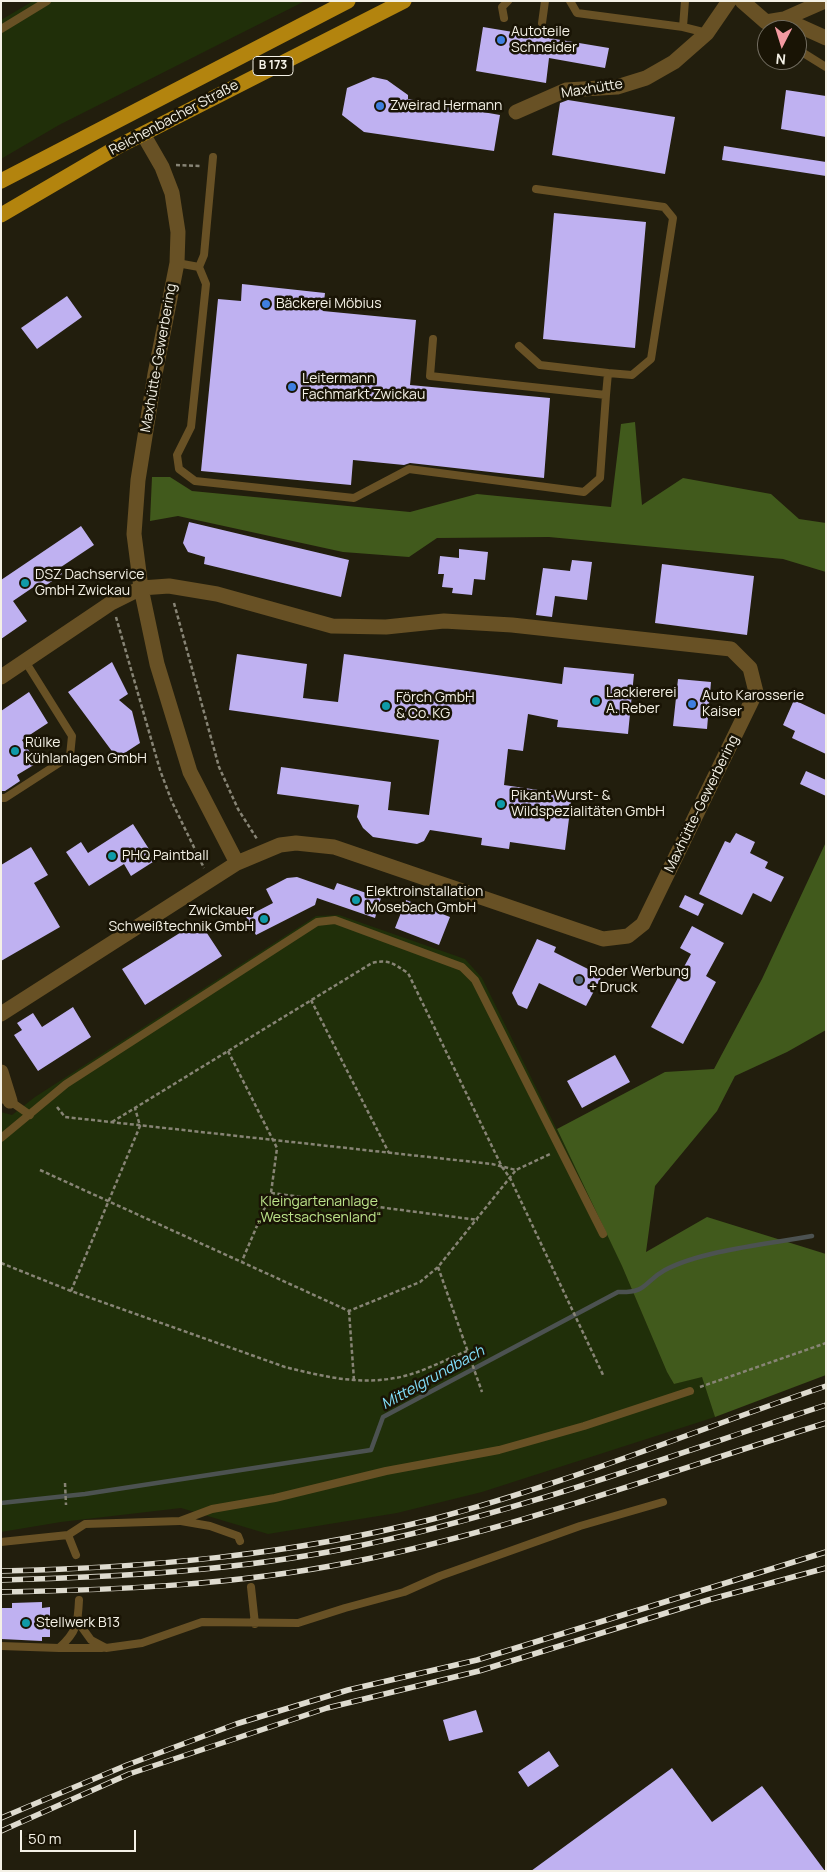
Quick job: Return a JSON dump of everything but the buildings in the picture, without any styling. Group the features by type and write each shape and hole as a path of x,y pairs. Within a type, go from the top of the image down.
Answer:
{"main road":[{"name":"Reichenbacher Straße","path":"1,181 348,1"},
{"name":"Reichenbacher Straße","path":"1,215 87,164 404,1"},
{"path":"131,113 144,134"}],"street":[{"name":"Maxhütte","path":"516,112 566,90 617,87 646,78 674,62 708,33 729,1"},
{"path":"742,1 769,20"},
{"path":"784,20 825,1"},
{"path":"807,33 826,38"},
{"name":"Maxhütte-Gewerbering","path":"144,134 162,167 172,193 178,232 177,263 155,374 138,480 134,534 141,588 157,664 190,772 237,863"},
{"name":"Maxhütte-Gewerbering","path":"1,677 111,603 141,588 169,586 217,594 332,626 386,627 444,621 521,626 730,649 750,668 756,692 643,924 628,936 603,938 334,847 296,843 280,845 237,863 1,1014"},
{"path":"1,1072 6,1100"}],"lane":[{"path":"1,29 47,1"},
{"path":"504,18 502,7 508,1"},
{"path":"542,23 545,1"},
{"path":"570,1 577,13 683,26 708,33"},
{"path":"683,26 685,1"},
{"path":"807,55 826,67"},
{"path":"213,158 204,255 199,267 206,284 191,427 177,455 180,470 195,482 354,498 409,469 584,492 600,478 608,373"},
{"path":"519,346 540,365 632,375 651,359 673,218 664,207 536,189"},
{"path":"177,263 199,267"},
{"path":"433,339 430,376 606,394"},
{"path":"1,798 5,798 70,756 72,736 25,661"},
{"path":"1,1138 66,1084 317,922 335,920 462,967 475,980 604,1234"},
{"path":"6,1100 30,1115"},
{"path":"180,1521 212,1509 275,1498 386,1471 499,1450 584,1426 690,1391"},
{"path":"1,1646 106,1648 142,1644 202,1622 298,1623 404,1592 440,1576 580,1526 663,1502"},
{"path":"1,1542 68,1535 85,1524 180,1521 210,1526 238,1536 240,1541"},
{"path":"68,1535 76,1555"},
{"path":"251,1587 255,1624"},
{"path":"59,1648 71,1637 78,1622 79,1600"},
{"path":"78,1622 91,1640 106,1648"}],"path":[{"path":"162,167 182,164 212,166"},
{"path":"169,586 219,768 238,809 264,851"},
{"path":"111,603 160,770 172,802 202,862 209,881"},
{"path":"112,1122 372,963 385,960 408,973 502,1167 510,1178 604,1377"},
{"path":"310,1000 388,1153"},
{"path":"228,1051 277,1148 272,1193 242,1261"},
{"path":"46,1101 55,1104 65,1117 388,1153 516,1170"},
{"path":"71,1291 140,1126 135,1108"},
{"path":"40,1170 349,1310 420,1282 438,1267 478,1220 516,1170 560,1149"},
{"path":"272,1193 478,1220"},
{"path":"1,1263 71,1291 285,1367 370,1382 397,1378 467,1351"},
{"path":"438,1267 482,1392"},
{"path":"349,1310 354,1380"},
{"path":"690,1391 826,1343"},
{"path":"64,1483 66,1505"}],"green space":[{"path":"33,1 305,1 59,125 1,159 1,20"},
{"path":"635,422 642,505 683,478 771,494 799,519 826,523 826,572 783,559 549,537 437,538 409,557 343,552 178,516 150,521 152,477 170,477 192,491 410,512 477,494 611,507 621,424"},
{"path":"826,842 826,1030 787,1052 735,1076 717,1111 655,1186 646,1252 707,1217 826,1254 826,1375 715,1417 702,1377 674,1384 667,1372 622,1266 557,1129 665,1072 714,1069 762,979"},
{"name":"Kleingartenanlage „Westsachsenland“","path":"339,915 465,959 482,978 609,1235 667,1372 674,1384 702,1376 715,1417 482,1492 397,1513 268,1534 181,1508 61,1522 1,1532 1,1112 12,1115 35,1097 316,916"}],"waterway":[{"name":"Mittelgrundbach","path":"1,1503 85,1494 371,1450 383,1417 618,1292 640,1289 665,1270 698,1257 737,1248 812,1236"}],"railway":[{"path":"1,1571 164,1563 272,1550 380,1531 433,1519 533,1490 826,1386"},
{"path":"1,1580 132,1575 176,1571 263,1562 349,1548 470,1519 530,1502 826,1405"},
{"path":"1,1592 177,1585 265,1576 352,1562 412,1549 532,1517 826,1423"},
{"path":"1,1818 127,1765 236,1724 348,1690 477,1660 826,1552"},
{"path":"1,1831 129,1774 327,1708 479,1671 708,1600 826,1568"}],"place":[{"name":"Autoteile Schneider","path":"501,40"},
{"name":"Zweirad Hermann","path":"380,106"},
{"name":"Bäckerei Möbius","path":"266,304"},
{"name":"Leitermann Fachmarkt Zwickau","path":"292,387"},
{"name":"DSZ Dachservice GmbH Zwickau","path":"25,583"},
{"name":"Lackiererei A. Reber","path":"596,701"},
{"name":"Auto Karosserie Kaiser","path":"692,704"},
{"name":"Förch GmbH & Co. KG","path":"386,706"},
{"name":"Rülke Kühlanlagen GmbH","path":"15,751"},
{"name":"Pikant Wurst- & Wildspezialitäten GmbH","path":"501,804"},
{"name":"PHQ Paintball","path":"112,856"},
{"name":"Elektroinstallation Mosebach GmbH","path":"356,900"},
{"name":"Zwickauer Schweißtechnik GmbH","path":"264,919"},
{"name":"Roder Werbung + Druck","path":"579,980"},
{"name":"Stellwerk B13","path":"26,1623"}]}
